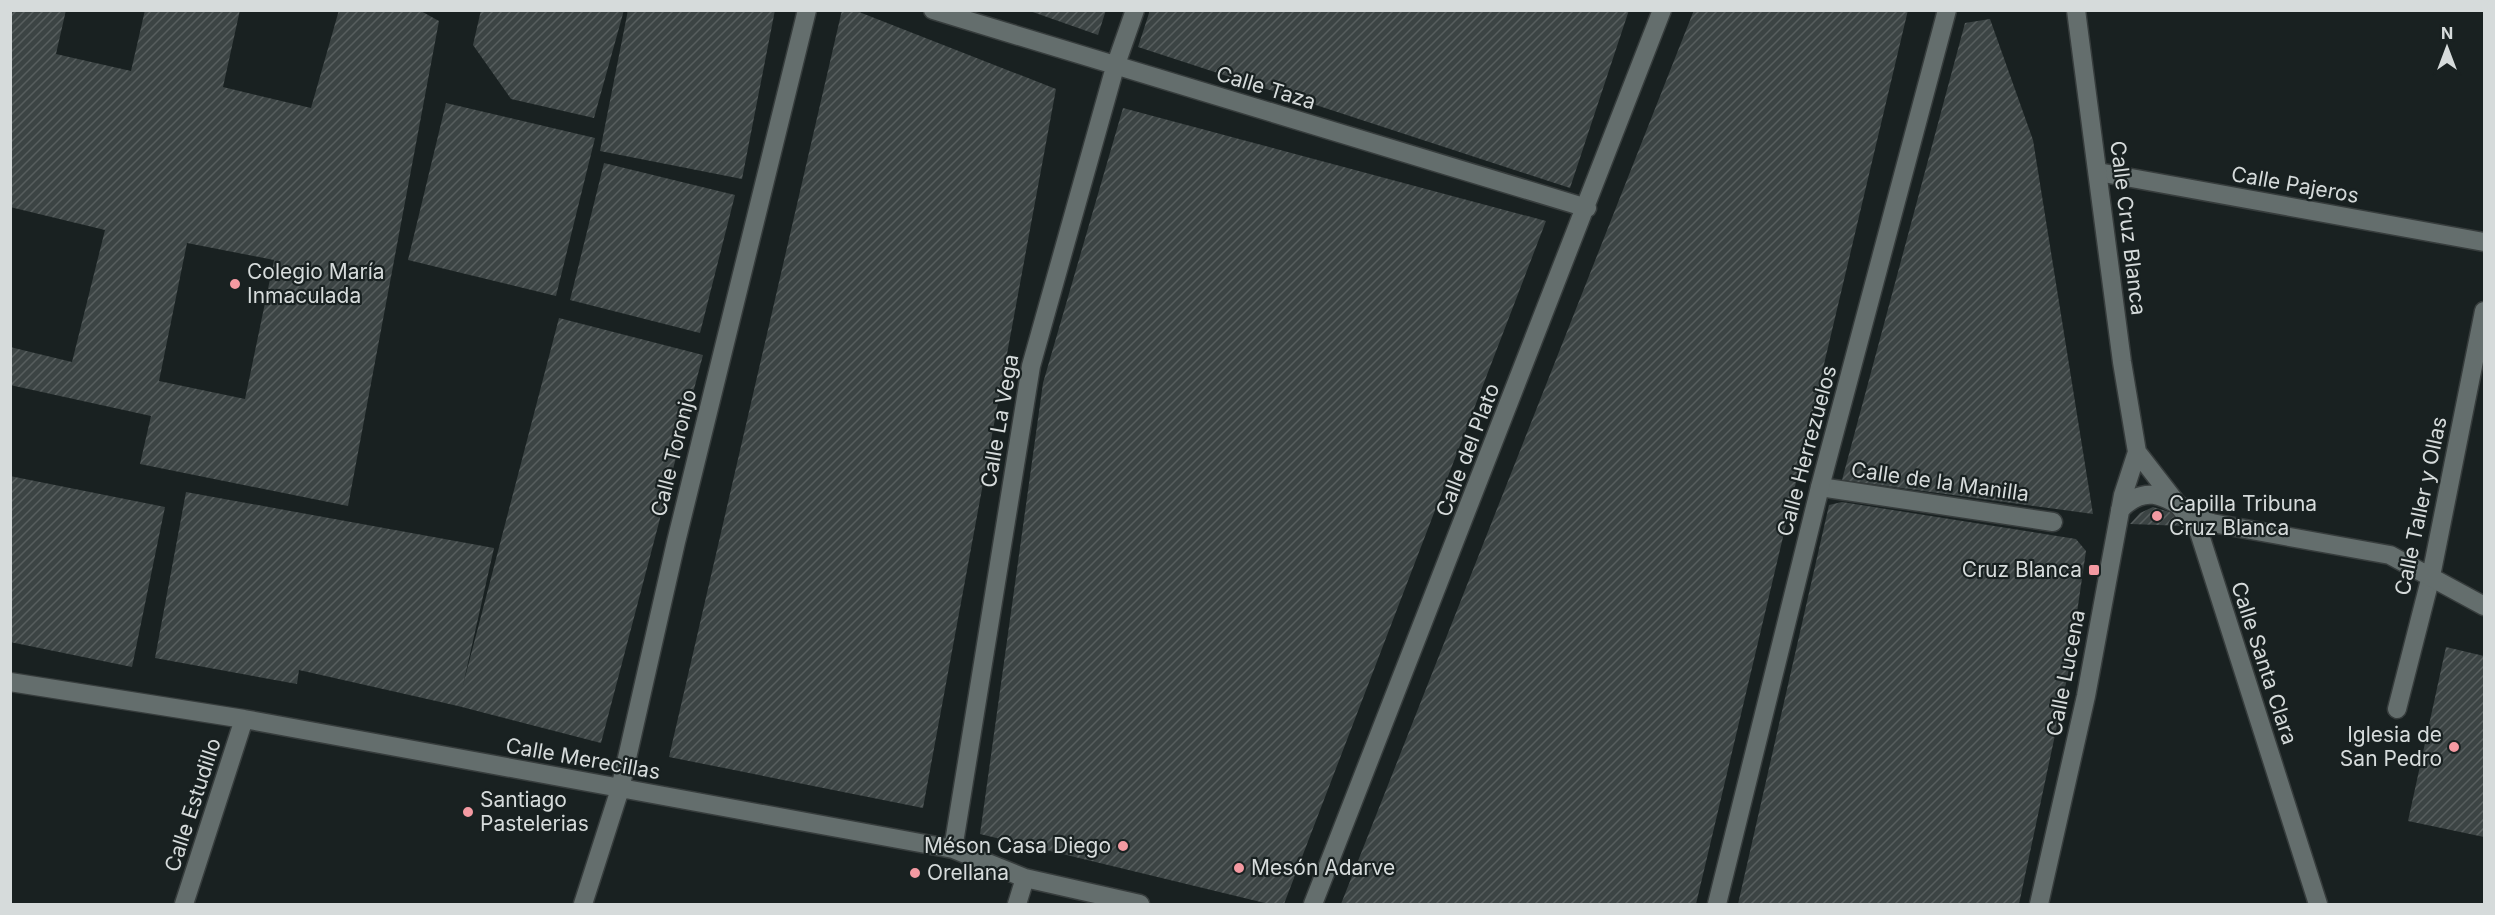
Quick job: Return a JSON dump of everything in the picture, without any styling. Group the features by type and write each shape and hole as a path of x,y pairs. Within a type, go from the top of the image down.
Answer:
{"street":[{"name":"Calle Toronjo","path":"583,904 620,789 675,542 807,10"},
{"name":"Calle Taza","path":"933,10 1115,67 1587,208"},
{"name":"Calle La Vega","path":"953,849 1031,366 1115,67 1135,10"},
{"name":"Calle del Plato","path":"1313,904 1587,208 1662,10"},
{"name":"Calle Herrezuelos","path":"1717,904 1820,487 1947,10"},
{"name":"Calle Cruz Blanca","path":"2076,10 2122,362 2137,452"},
{"name":"Calle Pajeros","path":"2098,172 2484,242"},
{"name":"Calle Taller y Ollas","path":"2397,709 2431,576 2484,313"},
{"name":"Calle Santa Clara","path":"2137,452 2199,532 2318,904"},
{"name":"Calle Lucena","path":"2039,904 2086,696 2122,495 2137,452"},
{"name":"Calle de la Manilla","path":"1820,487 2053,522"},
{"path":"2120,510 2135,497 2150,494 2164,496 2193,516 2212,523 2390,555 2484,606"},
{"name":"Calle Merecillas","path":"10,682 244,719 953,849 1025,878 1140,904"},
{"name":"Calle Estudillo","path":"184,904 244,719"},
{"path":"1017,904 1025,878"}],"building":[{"name":"Colegio María Inmaculada","path":"10,10 66,10 56,54 131,71 145,10 240,10 223,87 311,108 339,10 419,10 439,21 348,506 140,464 151,416 10,385 10,347 72,362 105,230 10,207","holes":["187,243 274,260 245,399 159,381"]},
{"path":"481,10 624,10 594,118 511,99 473,45"},
{"path":"628,10 775,10 742,179 600,151"},
{"path":"842,10 854,10 1056,89 923,808 669,757"},
{"path":"1027,10 1106,10 1098,35"},
{"path":"1150,10 1629,10 1570,188 1138,47"},
{"path":"1694,10 1908,10 1696,904 1341,904"},
{"path":"1990,19 2033,140 2093,514 1842,480 1965,23"},
{"path":"446,103 595,138 556,296 408,260"},
{"path":"1123,108 1546,221 1284,904 1269,904 980,834 1043,383"},
{"path":"604,163 735,195 700,333 570,300"},
{"path":"559,318 703,355 601,743 458,706 299,670 297,684 155,658 186,492 494,548 463,685"},
{"path":"10,476 165,507 132,667 10,642"},
{"path":"1842,502 2076,539 2086,551 2068,674 2019,904 1738,904 1829,505"},
{"name":"Capilla Tribuna Cruz Blanca","path":"2153,507 2173,513 2185,526 2130,524 2140,513"},
{"name":"Iglesia de San Pedro","path":"2446,647 2484,656 2484,837 2408,821"}],"place":[{"name":"Colegio María Inmaculada","path":"235,284"},
{"name":"Capilla Tribuna Cruz Blanca","path":"2157,516"},
{"name":"Cruz Blanca","path":"2094,570"},
{"name":"Iglesia de San Pedro","path":"2454,747"},
{"name":"Santiago Pastelerias","path":"468,812"},
{"name":"Méson Casa Diego","path":"1123,846"},
{"name":"Mesón Adarve","path":"1239,868"},
{"name":"Orellana","path":"915,873"}]}
